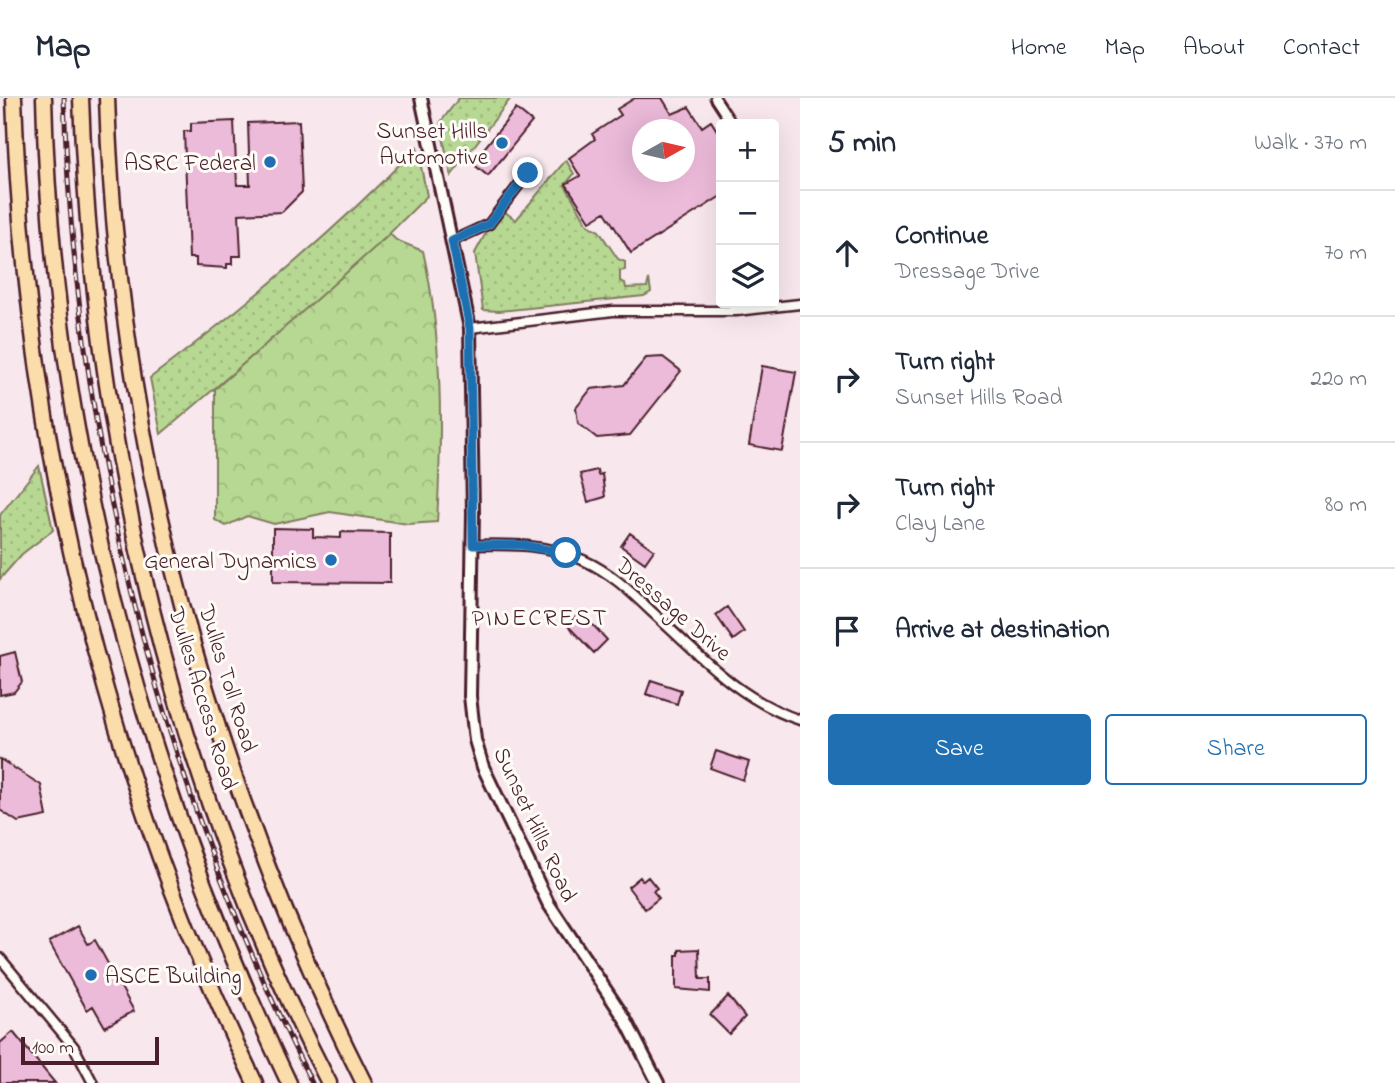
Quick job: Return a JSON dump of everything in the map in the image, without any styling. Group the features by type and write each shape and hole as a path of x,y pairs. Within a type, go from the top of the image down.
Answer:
{"highway":[{"path":"14,98 26,279 66,527 109,702 138,797 206,977 255,1083"},
{"path":"44,98 55,263 77,429 130,667 172,801 225,940 289,1083"},
{"name":"Dulles Access Road","path":"81,98 91,251 110,400 123,473 160,636 213,807 263,939 329,1083"},
{"name":"Dulles Toll Road","path":"107,98 116,232 135,377 177,582 230,761 298,942 363,1083"}],"main road":[{"name":"Sunset Hills Road","path":"421,98 470,328 472,727 482,767 548,902 625,1019 658,1083"}],"street":[{"path":"715,98 729,119"},
{"path":"452,241 489,224 528,173"},
{"path":"779,305 800,304"},
{"path":"470,328 613,310 716,307"},
{"name":"Dressage Drive","path":"473,545 545,548 600,569 629,590 730,683 765,706 800,720"},
{"path":"0,958 74,1047 93,1083"}],"green space":[{"path":"459,98 511,98 451,176 440,123"},
{"path":"417,147 427,196 345,278 161,434 150,378 288,268 353,210"},
{"path":"566,160 574,174 565,185 588,225 599,231 618,259 625,262 625,270 620,271 620,281 625,283 626,288 647,287 649,279 651,292 644,296 499,311 483,310 475,253 487,231 505,212 516,220"},
{"path":"390,234 396,240 423,251 430,284 439,385 437,522 408,524 330,512 274,524 247,516 226,526 215,520 215,389"},
{"path":"39,466 53,530 22,554 0,579 0,515"}],"building":[{"path":"635,98 662,98 672,114 689,107 702,127 711,121 716,129 716,199 631,253 605,212 590,221 566,184 580,176 569,158 595,139 592,134 621,115 617,109"},
{"name":"Sunset Hills Automotive","path":"516,109 532,122 488,176 472,163"},
{"path":"234,121 237,185 250,185 248,123 299,121 302,192 282,212 239,214 241,256 232,256 232,264 227,264 227,268 196,266 196,258 189,258 184,131 191,131 191,123"},
{"path":"663,357 681,371 630,435 597,438 578,423 576,408 591,389 624,385 646,358"},
{"path":"762,366 796,372 782,451 749,445"},
{"path":"597,470 598,475 602,474 605,497 588,502 580,474"},
{"name":"General Dynamics","path":"273,528 313,529 313,537 341,538 341,532 390,533 390,583 273,582"},
{"path":"630,533 654,550 645,563 621,546"},
{"path":"727,607 744,632 733,640 716,615"},
{"path":"581,612 607,640 594,653 567,625"},
{"path":"15,652 22,682 14,692 0,695 0,656"},
{"path":"651,680 681,690 677,704 646,694"},
{"path":"716,751 749,762 743,780 710,768"},
{"path":"0,759 41,785 47,816 18,822 0,810"},
{"path":"640,877 643,881 648,877 657,888 653,891 659,898 645,909 628,887"},
{"name":"ASCE Building","path":"78,926 88,944 95,940 134,1011 105,1027 93,1006 87,1010 49,942"},
{"path":"699,949 700,979 710,979 710,992 676,989 676,955 679,955 679,950"},
{"path":"728,996 745,1017 729,1034 710,1015"},
{"path":"13,1032 55,1083 0,1083 0,1043"}],"railway":[{"path":"64,98 71,225 86,353 107,479 134,604 169,727 210,849 258,967 312,1083"}],"place":[{"name":"Sunset Hills Automotive","path":"502,143"},
{"name":"ASRC Federal","path":"270,162"},
{"name":"General Dynamics","path":"331,560"},
{"name":"ASCE Building","path":"91,975"}],"district":[{"name":"PINECREST","path":"540,617"}],"route":[{"path":"528,173 489,224 452,241 470,328 473,545 522,545 566,553"}]}
